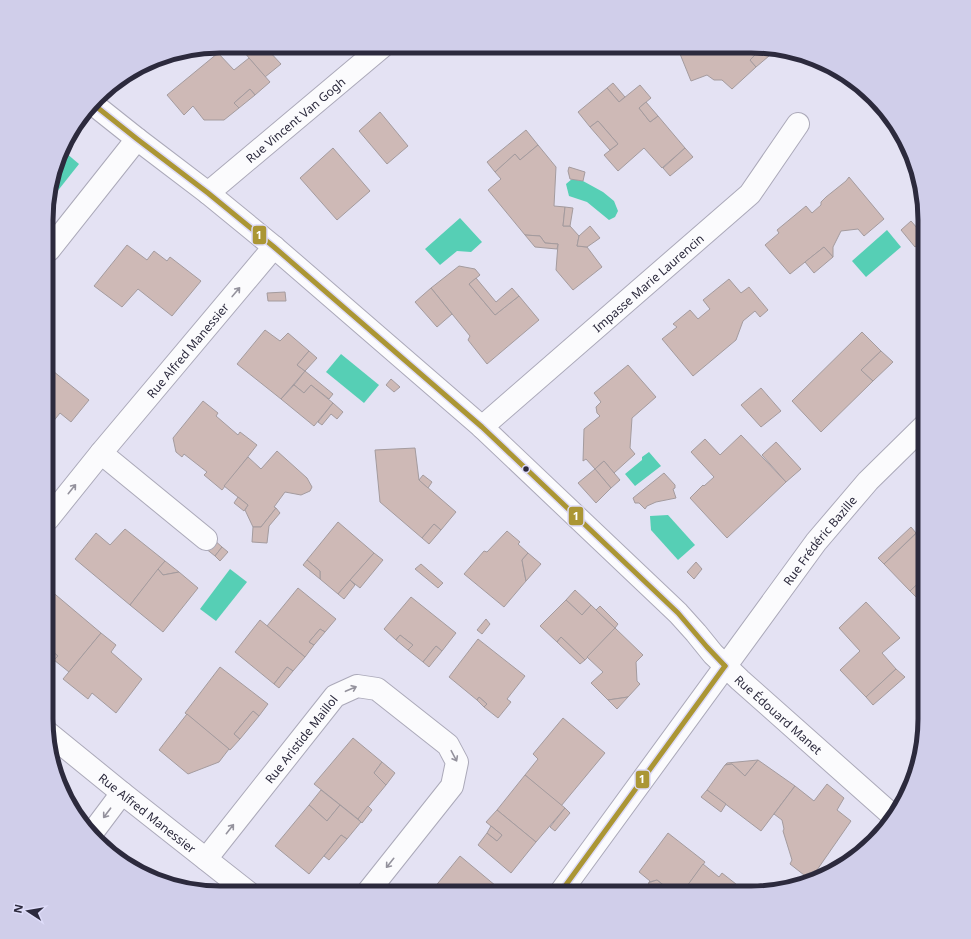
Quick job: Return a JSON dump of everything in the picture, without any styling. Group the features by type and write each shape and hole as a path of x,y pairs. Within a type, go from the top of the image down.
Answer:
{"street":[{"name":"Rue Vincent Van Gogh","path":"208,193 375,53"},
{"name":"Rue Édouard Manet","path":"97,107 208,193 274,247 482,427 678,613 725,666 890,812"},
{"name":"Impasse Marie Laurencin","path":"482,427 750,194 798,124"},
{"path":"53,245 137,139"},
{"name":"Rue Alfred Manessier","path":"53,513 101,453 274,247"},
{"name":"Rue Frédéric Bazille","path":"569,886 725,666 816,542 868,481 918,432"},
{"path":"101,453 206,539"},
{"name":"Rue Aristide Maillol","path":"206,859 335,696 357,686 377,690 448,745 457,762 452,786 373,886"},
{"name":"Rue Alfred Manessier","path":"54,737 240,886"},
{"path":"95,830 122,793"}],"shaded area":[{"path":"67,154 79,164 56,193 59,176"},
{"path":"572,179 583,181 603,192 614,201 618,211 615,217 609,220 587,202 569,196 566,184"},
{"path":"460,218 482,242 471,252 457,251 440,265 425,249"},
{"path":"887,230 901,247 866,277 852,261"},
{"path":"341,354 379,385 364,403 326,372"},
{"path":"649,452 661,466 635,486 625,474"},
{"path":"668,515 695,545 678,560 651,530 650,516"},
{"path":"230,569 247,582 216,621 200,609"}],"building":[{"path":"218,53 234,70 249,58 270,82 255,95 250,89 234,103 239,108 224,120 204,120 193,106 184,115 167,95"},
{"path":"245,53 271,53 281,64 265,77"},
{"path":"680,53 757,53 750,60 756,67 732,89 722,80 714,80 707,75 691,81"},
{"path":"757,53 767,53 769,56 756,67 750,60"},
{"path":"613,83 625,97 619,102 607,88"},
{"path":"640,85 651,98 639,108 650,122 658,116 685,148 662,168 644,148 618,171 604,155 618,144 598,121 590,127 578,112 607,88 619,102"},
{"path":"250,89 255,95 239,108 234,103"},
{"path":"646,102 658,116 650,122 639,108"},
{"path":"380,112 408,146 387,164 359,131"},
{"path":"598,121 618,144 610,150 590,127"},
{"path":"526,130 538,145 520,160 515,154 495,172 487,162"},
{"path":"538,145 556,167 554,206 565,207 563,226 570,226 579,236 577,246 587,247 602,267 573,290 556,270 558,244 545,243 540,236 525,235 488,190 501,179 495,172 515,154 520,160"},
{"path":"333,148 370,191 337,220 300,178"},
{"path":"685,148 693,157 670,176 663,168"},
{"path":"569,167 585,172 583,181 570,179 568,171"},
{"path":"849,177 884,219 864,236 858,229 841,231 833,247 833,257 824,247 790,274 765,245 779,233 777,230 806,206 812,213 821,205 821,202 826,197"},
{"path":"565,207 573,208 570,226 563,226"},
{"path":"911,221 918,229 918,245 915,247 901,230"},
{"path":"590,226 600,238 587,247 577,246 579,236"},
{"path":"525,235 540,236 545,243 558,244 557,249 535,247"},
{"path":"127,245 147,260 154,251 167,261 170,257 201,281 172,316 138,289 122,307 94,286"},
{"path":"824,247 833,257 814,273 805,262"},
{"path":"459,266 475,269 480,275 469,284 495,315 519,296 539,320 487,364 468,340 470,336 431,288"},
{"path":"476,278 496,302 512,288 519,296 495,315 469,284"},
{"path":"729,279 741,293 749,287 768,310 760,317 755,311 743,321 736,340 693,376 662,339 677,327 673,324 690,310 698,319 710,309 703,300"},
{"path":"431,288 452,314 437,327 415,302"},
{"path":"285,292 286,301 268,301 267,293"},
{"path":"265,330 280,341 288,333 309,351 297,365 305,371 281,399 237,364"},
{"path":"862,332 881,351 861,370 873,381 821,432 792,401"},
{"path":"309,351 317,358 305,371 297,365"},
{"path":"881,351 893,362 873,381 861,370"},
{"path":"628,365 656,397 632,418 630,448 635,454 614,473 604,461 595,469 586,459 583,461 584,429 600,416 597,413 596,407 601,402 594,393"},
{"path":"53,371 89,400 71,422 60,413 53,422"},
{"path":"305,371 333,394 329,399 311,385 304,393 294,385"},
{"path":"391,379 400,387 394,392 386,385"},
{"path":"294,385 304,393 311,385 333,403 314,426 281,399"},
{"path":"761,388 781,411 761,427 741,405"},
{"path":"203,401 218,413 216,416 238,435 240,432 257,445 222,490 204,475 207,472 184,454 182,457 176,452 173,438"},
{"path":"333,403 343,412 337,419 331,414 322,425 318,422"},
{"path":"741,435 786,482 727,538 690,498 703,485 704,486 714,477 691,452 705,439 720,455"},
{"path":"776,442 801,469 786,482 762,455"},
{"path":"415,448 419,480 456,512 441,530 434,524 422,538 380,502 375,450"},
{"path":"277,451 307,478 312,487 310,491 301,495 285,492 274,507 276,508 261,527 253,527 245,510 248,505 224,486 248,457 261,469"},
{"path":"604,461 620,480 611,488 595,469"},
{"path":"595,469 611,488 596,503 578,483"},
{"path":"664,473 675,485 675,488 673,489 676,498 656,502 647,506 645,509 639,503 635,503 633,498"},
{"path":"423,475 432,482 428,488 419,480"},
{"path":"238,497 248,505 244,511 234,503"},
{"path":"276,508 280,513 269,526 267,543 252,542 253,527 261,527"},
{"path":"338,522 374,553 338,594 320,579 320,571 307,560"},
{"path":"434,524 441,530 429,544 422,538"},
{"path":"911,527 916,533 884,564 878,558"},
{"path":"125,529 165,561 130,605 75,559 96,533 110,545"},
{"path":"507,531 520,542 518,544 528,553 522,560 526,581 504,607 464,574 484,551 487,552"},
{"path":"918,532 918,584 910,591 884,564"},
{"path":"213,539 222,547 215,556 205,548"},
{"path":"222,547 228,552 220,561 215,556"},
{"path":"374,553 383,560 360,588 350,580"},
{"path":"528,553 541,564 526,581 522,560"},
{"path":"307,560 320,571 320,579 303,565"},
{"path":"165,561 179,572 163,575 158,569"},
{"path":"696,562 702,569 694,579 687,572"},
{"path":"421,564 443,583 438,588 415,569"},
{"path":"158,569 163,575 179,572 198,588 163,632 130,605"},
{"path":"350,580 355,585 344,599 338,594"},
{"path":"918,584 918,599 910,591"},
{"path":"298,588 336,619 325,632 320,629 309,642 314,645 305,657 267,626"},
{"path":"575,590 591,605 582,615 566,600"},
{"path":"53,593 101,633 69,672 54,660 58,656 53,652"},
{"path":"411,597 456,633 442,651 436,646 423,662 408,650 413,645 400,635 396,640 384,629"},
{"path":"566,600 582,615 591,605 615,628 585,660 561,637 557,642 540,626"},
{"path":"866,602 900,638 882,653 896,669 866,697 840,670 860,651 839,628"},
{"path":"600,606 618,624 615,628 596,610"},
{"path":"486,619 490,624 482,634 477,630"},
{"path":"260,620 305,657 293,671 287,667 274,684 235,652"},
{"path":"615,628 643,655 636,662 637,681 640,684 628,697 608,700 591,683 603,672 587,657"},
{"path":"320,629 325,632 314,645 309,642"},
{"path":"101,633 116,645 111,652 142,679 116,713 92,693 88,699 63,679"},
{"path":"400,635 413,645 408,650 396,640"},
{"path":"561,637 585,660 580,664 557,642"},
{"path":"478,639 525,676 507,699 511,702 498,718 484,707 487,704 479,697 477,700 449,677"},
{"path":"436,646 442,651 429,667 423,662"},
{"path":"53,652 58,656 54,660 53,659"},
{"path":"220,667 268,704 259,716 253,711 234,734 240,739 230,750 185,713"},
{"path":"287,667 293,671 279,688 274,684"},
{"path":"896,669 905,677 873,705 866,697"},
{"path":"479,697 487,704 484,707 477,700"},
{"path":"628,697 617,709 608,700"},
{"path":"253,711 259,716 240,739 234,734"},
{"path":"187,714 229,749 219,762 188,774 159,750"},
{"path":"563,718 605,753 561,806 525,775 538,759 533,754"},
{"path":"353,738 382,762 374,773 386,785 358,819 314,784"},
{"path":"758,760 745,776 732,764 725,765 727,763"},
{"path":"758,760 795,786 761,831 707,790 725,765 732,764 745,776"},
{"path":"382,762 395,773 386,785 374,773"},
{"path":"525,775 565,808 536,842 497,810"},
{"path":"827,784 844,798 837,810 851,821 817,870 804,875 790,864 792,860 783,831 782,820 774,814 795,786 814,801"},
{"path":"321,790 340,805 327,821 309,805"},
{"path":"707,790 726,804 721,812 701,797"},
{"path":"309,805 327,821 340,805 361,822 347,839 341,835 309,874 275,846"},
{"path":"368,806 372,810 362,823 358,819"},
{"path":"565,808 570,813 555,831 550,827"},
{"path":"497,810 536,842 511,873 478,845 487,833 497,841 502,835 486,822"},
{"path":"491,826 502,835 497,841 487,833"},
{"path":"668,833 705,862 687,886 664,886 657,880 649,882 650,881 639,872"},
{"path":"341,835 347,839 329,860 324,856"},
{"path":"460,856 496,886 436,886"},
{"path":"703,864 719,877 722,873 738,886 687,886"},
{"path":"657,880 664,886 652,886 648,883"}],"transit line":[{"name":"1","path":"97,107 208,193 274,247 482,427 678,613 725,666"},
{"name":"1","path":"565,886 725,666"}]}
